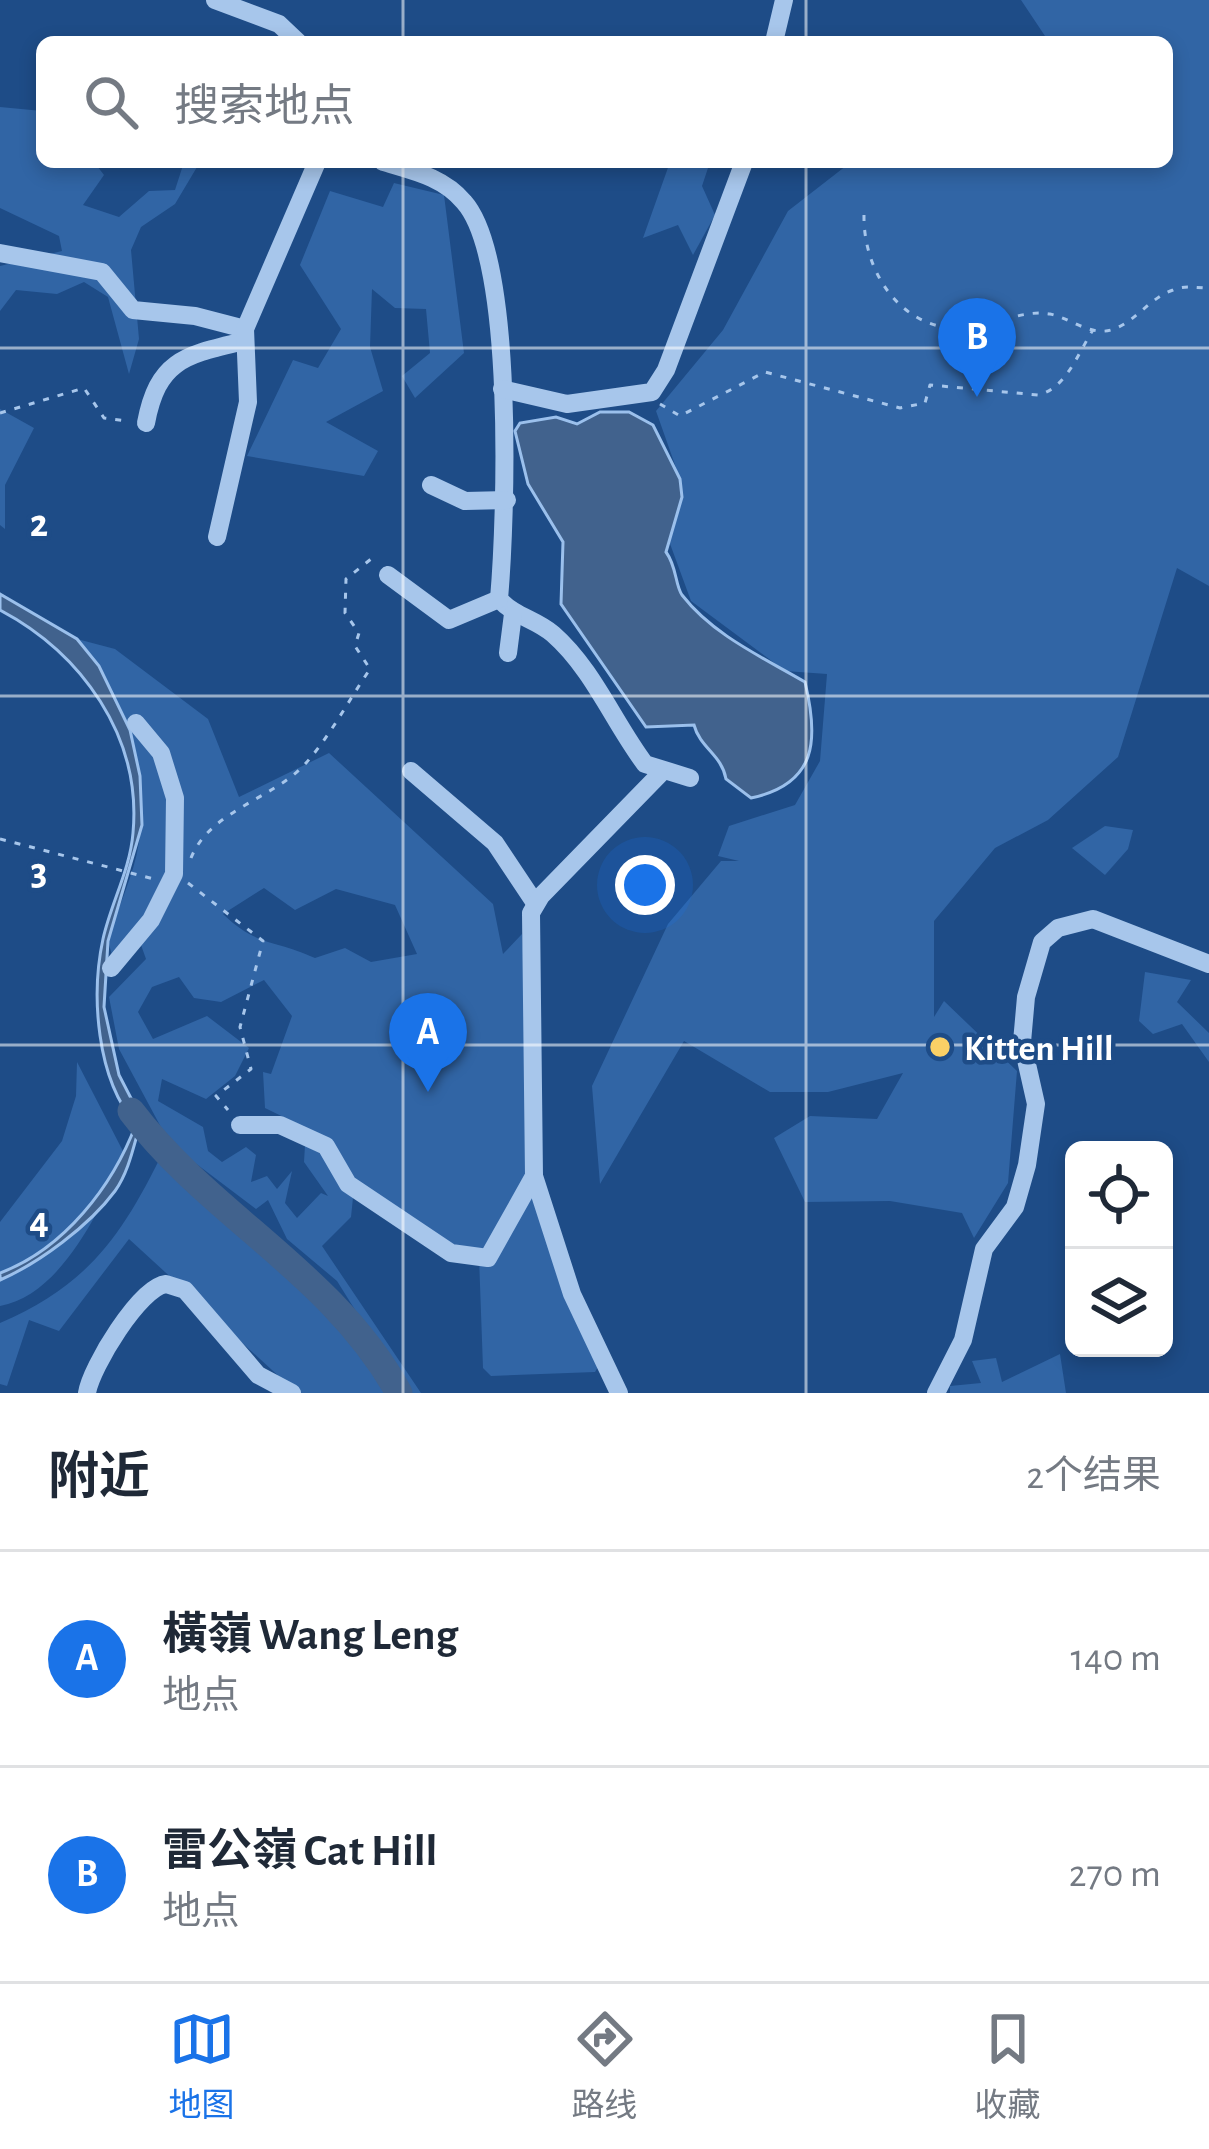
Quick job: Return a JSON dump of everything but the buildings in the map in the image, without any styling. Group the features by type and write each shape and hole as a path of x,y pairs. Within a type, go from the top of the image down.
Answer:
{"street":[{"path":"215,0 279,24 292,36"},
{"path":"775,36 784,0"},
{"path":"217,537 248,402 244,335 314,168"},
{"path":"400,168 444,183 484,232 502,389 508,653"},
{"path":"502,389 567,404 652,392 665,370 742,168"},
{"path":"0,253 102,272 133,310 244,335"},
{"path":"146,423 153,385 190,354 244,335"},
{"path":"431,485 465,501 507,500"},
{"path":"388,575 449,620 506,606 553,634 586,671 645,764 690,778"},
{"path":"111,968 152,920 172,880 175,798 161,753 136,723"},
{"path":"411,771 495,843 535,903 535,1176 541,1209 572,1294 619,1393"},
{"path":"535,903 662,773"},
{"path":"936,1393 963,1340 984,1249 1015,1207 1027,1165 1036,1104 1022,1042 1026,997 1042,942 1058,928 1093,919 1209,964"},
{"path":"240,1124 280,1125 326,1146 347,1184 451,1253 488,1258 535,1176"},
{"path":"87,1393 91,1371 104,1350 148,1292 166,1284 185,1289 258,1375 292,1393"}],"path":[{"path":"864,215 868,254 888,292 914,320 967,328 1019,314 1049,314 1093,330 1113,329 1173,290 1209,288"},
{"path":"652,392 664,410 680,416 765,372 901,408 925,403 930,385 1038,395 1052,392 1066,376 1093,330"},
{"path":"0,413 84,388 104,418 146,423"},
{"path":"189,862 197,843 225,819 304,766 370,669 355,646 359,633 345,614 346,579 370,559 388,575"},
{"path":"0,839 140,879 194,884 263,941 240,1028 250,1069 217,1096 240,1124"}],"shaded area":[{"path":"1021,0 1209,0 1209,586 1177,568 1118,757 1048,820 995,848 934,921 934,1017 944,1001 1017,1071 1008,1183 974,1238 962,1213 890,1201 805,1202 774,1138 810,1116 877,1119 903,1073 828,1092 770,1092 684,1041 600,1184 592,1086 668,924 721,861 739,861 718,856 729,826 795,805 820,761 827,674 785,671 691,601 669,541 680,479 656,411 723,330 788,211 843,168 1173,168 1173,36 1045,36"},
{"path":"0,107 36,110 36,168 99,168 104,175 83,205 119,217 149,191 175,190 182,168 196,168 175,204 141,227 131,250 139,339 129,374 108,297 84,282 57,294 16,290 0,311 0,266 62,251 59,236 0,208"},
{"path":"668,168 708,168 702,186 715,215 693,255 678,225 643,238"},
{"path":"394,183 444,195 464,353 415,398 402,376 430,353 426,309 395,308 372,289 370,347 383,391 326,422 378,451 364,476 247,456 293,360 318,368 341,329 300,265 330,191 383,207"},
{"path":"0,409 34,428 5,485 5,529 0,525"},
{"path":"600,412 629,412 653,425 680,479 682,497 666,552 682,595 723,634 805,682 812,723 808,756 789,782 773,791 751,798 726,779 694,725 646,727 561,604 563,542 528,484 515,431 520,423 556,417 577,424"},
{"path":"0,594 77,639 99,666 130,730 140,776 142,825 108,941 104,1007 119,1075 151,1137 139,1128 120,1184 92,1217 47,1254 0,1280 0,1273 45,1248 83,1213 114,1170 136,1124 112,1084 105,1060 97,985 103,939 133,833 127,763 116,731 80,674 56,649 0,610"},
{"path":"77,639 115,649 208,719 239,797 329,753 493,904 503,954 522,934 539,1200 603,1358 595,1372 491,1376 483,1368 479,1257 451,1253 354,1188 351,1217 322,1246 421,1393 407,1393 337,1281 287,1239 268,1200 256,1209 170,1144 119,1049 109,997 146,959 141,945 112,955 108,941 137,855 141,787 130,734","holes":["264,888 295,910 336,889 395,905 417,954 371,962 345,948 315,958 256,937 223,914","179,977 194,998 221,1002 264,980 292,1016 271,1074 263,1072 265,1108 306,1128 304,1162 328,1196 321,1193 297,1218 285,1203 292,1171 277,1189 267,1176 251,1182 256,1155 246,1147 222,1162 208,1151 203,1127 158,1101 162,1079 206,1099 235,1076 249,1048 207,1016 153,1039 138,1012 152,987"]},
{"path":"1105,826 1133,830 1128,849 1105,875 1072,848"},
{"path":"1145,972 1191,980 1177,1002 1209,1033 1209,1062 1182,1024 1153,1034 1139,1021"},
{"path":"77,1062 125,1155 91,1223 60,1267 22,1298 0,1306 0,1222 62,1141 76,1096"},
{"path":"164,1150 310,1277 399,1393 297,1393 129,1239 59,1331 29,1320 7,1386 0,1384 0,1323 57,1292 100,1254 134,1207"},
{"path":"1060,1354 1066,1393 950,1393 950,1386 981,1383 972,1361 996,1358 1002,1382"}],"waterway":[{"path":"131,1111 197,1183 340,1313 372,1350 399,1393"}],"place":[{"name":"雷公嶺 Cat Hill","path":"977,397"},
{"name":"Kitten Hill","path":"940,1047"},
{"name":"橫嶺 Wang Leng","path":"428,1092"}]}
